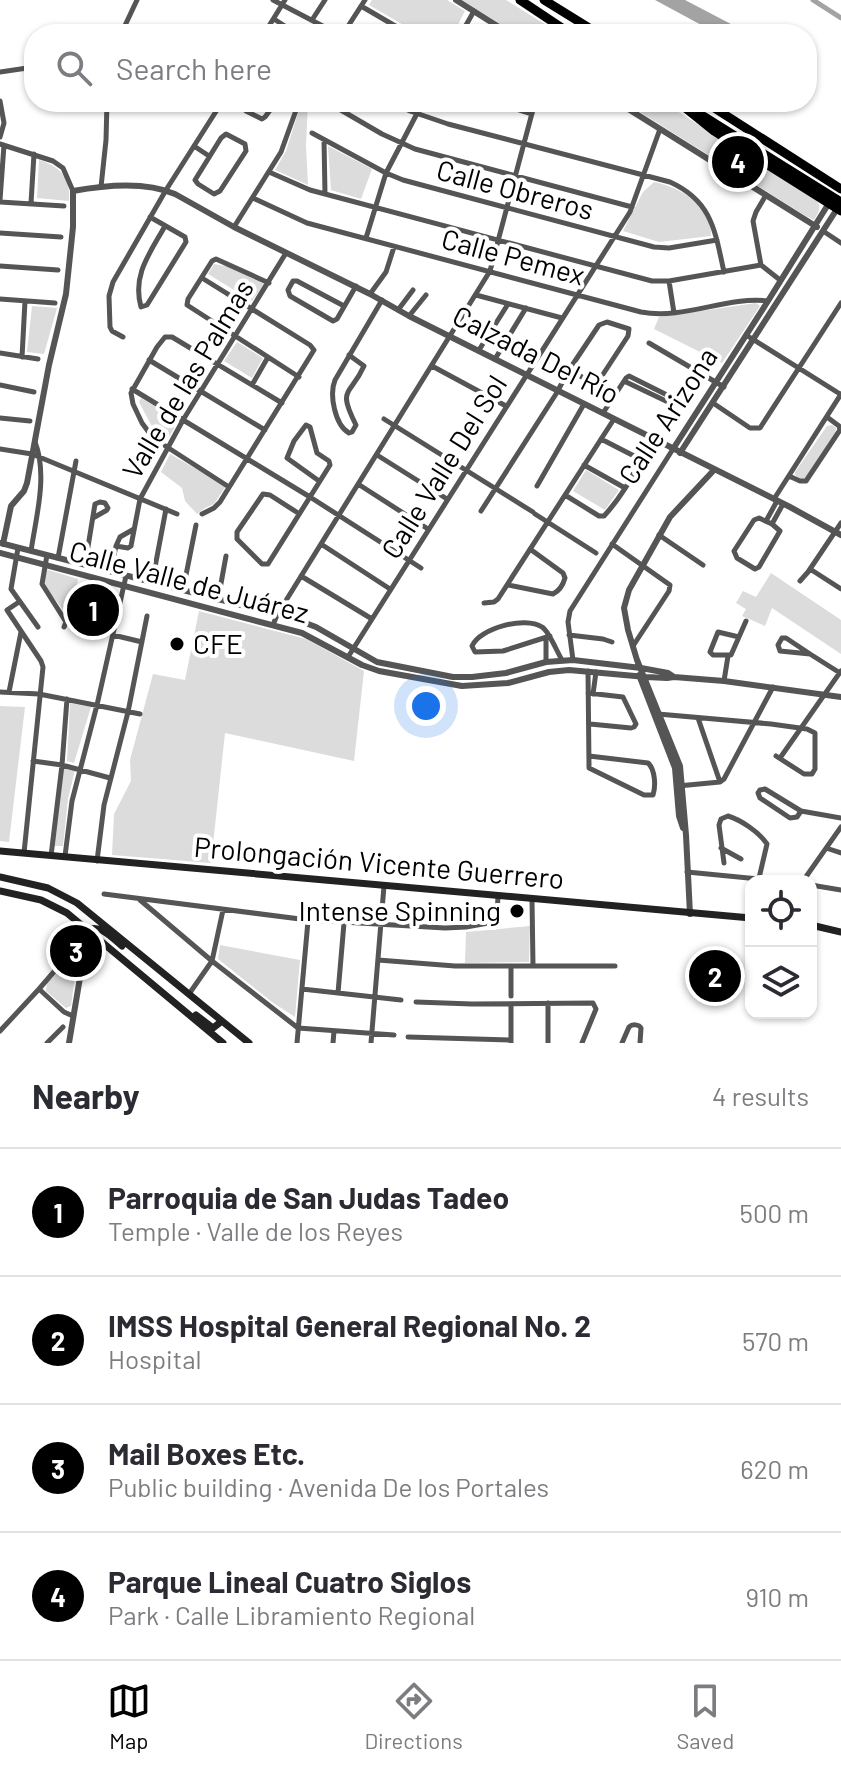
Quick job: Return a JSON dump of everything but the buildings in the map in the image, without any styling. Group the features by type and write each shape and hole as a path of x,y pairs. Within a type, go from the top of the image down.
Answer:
{"highway":[{"path":"520,0 556,24"},
{"path":"544,0 583,24"},
{"path":"691,112 714,131 836,208"},
{"path":"696,112 836,208"},
{"path":"721,112 841,189"},
{"path":"769,143 785,161 826,190 836,208"}],"main road":[{"name":"Prolongación Vicente Guerrero","path":"1,852 745,918"},
{"path":"0,877 48,888 66,896 249,1043"},
{"path":"0,891 49,903 67,913 223,1043"},
{"path":"817,926 841,932"},
{"path":"88,930 99,928 122,946 135,951"},
{"path":"186,1012 213,1028 222,1021"}],"street":[{"path":"126,24 137,0"},
{"path":"273,0 320,24"},
{"path":"312,20 325,0"},
{"path":"456,0 494,24"},
{"path":"271,24 283,3"},
{"path":"348,24 363,3 394,24"},
{"path":"467,24 474,11"},
{"path":"274,19 282,24"},
{"path":"0,72 24,68"},
{"path":"0,101 4,123 0,137"},
{"path":"101,187 107,112"},
{"path":"123,337 110,327 113,282 216,112"},
{"path":"248,112 262,119 269,112"},
{"path":"234,227 285,143 296,112"},
{"path":"345,112 401,144 632,207"},
{"path":"413,112 682,187 695,196 710,217 724,272"},
{"path":"273,625 490,271 532,114 526,112"},
{"path":"633,112 841,243"},
{"path":"366,238 386,173 417,114"},
{"name":"Calle Valle Del Sol","path":"348,657 632,207 660,129"},
{"name":"Calle Obreros","path":"312,133 403,180 614,237 661,248 717,240"},
{"path":"226,134 247,146 217,194 195,180 209,156 226,134"},
{"path":"324,140 325,194"},
{"path":"31,551 39,497 34,441 66,294 73,227 73,191 59,165 2,144 0,201 64,206"},
{"path":"194,146 209,156"},
{"path":"31,203 34,154"},
{"path":"269,172 325,194 652,281 669,281 761,265"},
{"name":"Calzada Del Río","path":"73,191 133,186 166,190 838,533"},
{"path":"766,195 753,221 761,265 780,280"},
{"name":"Calle Pemex","path":"253,198 307,223 641,312 658,315 747,301 768,301"},
{"name":"Calle Arizona","path":"573,660 569,635 570,611 815,226 836,208"},
{"name":"Calle Arizona","path":"680,453 836,208"},
{"path":"150,217 185,237 186,242 147,305 141,307 140,274 165,226"},
{"path":"0,233 61,237"},
{"path":"370,294 386,272 394,247"},
{"name":"Valle de las Palmas","path":"134,529 140,499 183,420 286,253"},
{"path":"269,283 218,259 212,261 187,305 299,377"},
{"path":"0,266 58,270"},
{"path":"202,278 313,348 299,377 217,506 202,514"},
{"path":"344,306 297,281 293,281 288,290 290,296 330,320 337,319 356,286"},
{"path":"669,281 674,313"},
{"path":"398,310 413,290"},
{"path":"409,316 426,295"},
{"path":"476,295 562,318"},
{"path":"0,299 55,303"},
{"path":"349,355 364,366 346,397 348,410 356,425 349,433 339,423 331,391 349,355 382,300"},
{"path":"22,357 25,301"},
{"path":"713,403 750,428 760,428 841,303"},
{"path":"479,350 508,304"},
{"path":"495,359 526,308"},
{"name":"Calzada Del Río","path":"607,322 628,328 628,336 600,381 593,383 571,369 599,325 607,322"},
{"path":"746,335 841,394 789,476 769,522"},
{"path":"131,393 149,360 167,336 282,403"},
{"path":"649,343 724,387"},
{"path":"0,353 38,359"},
{"path":"252,385 268,357"},
{"path":"149,360 265,430"},
{"path":"432,366 506,406"},
{"path":"481,511 571,369"},
{"path":"603,413 626,377 632,376 671,397 672,401 668,402 624,381"},
{"path":"0,385 34,392"},
{"path":"131,393 183,420 421,568"},
{"path":"131,393 153,438 229,487"},
{"path":"537,486 584,404"},
{"path":"789,476 806,481 828,450 840,428 827,417"},
{"path":"0,418 30,421"},
{"path":"384,419 596,553"},
{"path":"484,603 496,601 508,585 614,419"},
{"path":"298,513 270,495 263,494 237,537 262,564 270,562 330,465 317,453 310,427 304,425 287,458 319,481"},
{"path":"565,495 599,516 606,515 625,488 638,465 638,458 601,439"},
{"path":"0,449 36,456 177,514"},
{"path":"377,455 447,499"},
{"path":"2,544 12,502 25,488 36,456"},
{"path":"58,558 76,461"},
{"path":"584,465 625,488"},
{"path":"690,914 678,761 640,670 624,608 626,596 642,565 675,510 714,470"},
{"path":"358,484 428,529"},
{"path":"152,583 166,509"},
{"path":"75,573 81,564 93,518"},
{"path":"755,519 769,522 779,528 779,535 759,567 751,568 737,558 734,551 755,519"},
{"path":"800,581 838,533 841,523"},
{"path":"183,591 196,525"},
{"path":"116,546 130,547 134,529"},
{"path":"112,565 120,537 134,529"},
{"path":"659,535 703,565"},
{"name":"Calle Valle de Juárez","path":"2,544 309,624 377,662 453,677 506,673 562,660 640,670"},
{"path":"321,544 390,589"},
{"path":"612,544 670,585 633,646"},
{"path":"18,548 11,589 38,627"},
{"path":"508,585 553,594 564,582 563,573 530,549"},
{"name":"Calle Valle de Juárez","path":"0,553 302,633 374,670 462,686 508,683 549,672 592,671 625,675 640,670"},
{"path":"47,555 42,584 64,619 64,627"},
{"path":"218,600 226,556"},
{"path":"810,569 841,589"},
{"path":"100,579 103,570"},
{"path":"65,857 71,809 126,576"},
{"path":"301,576 372,619"},
{"path":"197,605 200,595"},
{"path":"19,602 7,610 42,664 24,854"},
{"path":"97,861 102,816 128,712 147,616"},
{"path":"9,692 20,630 31,618"},
{"path":"739,637 721,631 716,633 710,652 728,656 733,653 746,621"},
{"path":"548,636 497,652 475,652 472,646 475,638 483,633 512,624 538,625 544,628 562,660"},
{"path":"113,635 142,642"},
{"path":"569,635 612,642"},
{"path":"546,662 548,636"},
{"path":"658,715 755,723 801,729 815,733 814,773 804,774 778,757 801,729 840,672 786,638 779,639 780,651 810,654"},
{"path":"724,681 728,656"},
{"path":"374,670 377,662"},
{"path":"625,675 626,666"},
{"path":"640,670 667,678 724,681 841,697"},
{"path":"589,756 650,764 653,795 644,795 589,768 589,756 592,671"},
{"path":"506,673 508,683"},
{"path":"680,786 720,782 730,771 773,687"},
{"path":"0,692 39,694 140,714"},
{"path":"590,724 635,726 623,697 591,693"},
{"path":"51,856 67,699"},
{"path":"698,718 720,782"},
{"path":"33,761 110,778"},
{"path":"801,811 796,819 790,818 760,798 758,793 765,789 801,811 841,818"},
{"path":"724,863 719,825 724,816 733,817 764,839 767,850 760,875"},
{"path":"807,875 841,827"},
{"path":"721,848 741,859"},
{"path":"826,848 841,853"},
{"path":"687,872 745,877"},
{"path":"371,1043 384,886"},
{"path":"817,886 841,890"},
{"path":"104,894 308,920 452,928 492,923 497,917 498,896"},
{"path":"140,899 212,961 298,1028 394,1035"},
{"path":"532,899 533,966"},
{"path":"189,994 212,961 223,910"},
{"path":"297,1043 308,920"},
{"path":"338,993 344,923"},
{"path":"69,1043 88,930"},
{"path":"84,958 90,945 99,940"},
{"path":"0,1031 68,953"},
{"path":"378,960 455,966 615,966"},
{"path":"511,967 511,996"},
{"path":"39,989 64,1012 73,1016"},
{"path":"302,989 401,1000"},
{"path":"416,1002 595,1004 595,1012 582,1043"},
{"path":"548,1003 548,1043"},
{"path":"408,1037 511,1042 511,1004"},
{"path":"622,1043 632,1025 641,1028 640,1043"},
{"path":"47,1043 63,1027"},
{"path":"333,1043 334,1031"}],"shaded area":[{"path":"372,0 447,0 465,11 458,24 402,24 369,5"},
{"path":"462,0 506,0 545,24 500,24"},
{"path":"655,0 685,0 731,24 699,24"},
{"path":"298,112 308,112 308,185 275,170 286,151"},
{"path":"640,112 679,112 816,200 819,208 814,220"},
{"path":"328,146 372,169 361,199 331,190"},
{"path":"39,160 63,174 69,201 37,198"},
{"path":"654,182 674,188 693,200 706,216 711,236 659,242 623,231 643,192"},
{"path":"214,264 230,267 264,284 252,301 208,274"},
{"path":"756,303 760,306 722,363 654,329 659,317"},
{"path":"32,306 57,308 44,354 27,352"},
{"path":"237,342 263,358 252,378 224,361"},
{"path":"141,398 179,420 166,442 158,438 139,402"},
{"path":"827,426 836,428 835,433 806,478 801,479 795,472"},
{"path":"170,454 226,486 214,504 197,514 185,501 182,488 161,472"},
{"path":"586,470 619,490 605,510 573,491"},
{"path":"45,569 78,579 70,618 42,583"},
{"path":"771,573 841,620 841,654 772,608 765,626 742,616 746,609 736,603 743,591 756,597"},
{"path":"199,611 306,639 364,671 354,761 225,733 211,863 112,855 114,814 131,781 130,760 153,674 185,680"},
{"path":"70,703 91,707 74,763 67,761"},
{"path":"0,706 25,707 9,842 0,841"},
{"path":"63,768 75,770 63,846 54,846"},
{"path":"530,926 529,962 465,963 466,932"},
{"path":"220,945 300,960 295,1017 218,959"},
{"path":"74,953 78,953 71,1006 66,1008 46,991 47,983"}],"waterway":[{"path":"813,0 841,18"}],"place":[{"name":"Parque Lineal Cuatro Siglos","path":"738,162"},
{"name":"Parroquia de San Judas Tadeo","path":"93,610"},
{"name":"CFE","path":"177,644"},
{"name":"Intense Spinning","path":"517,911"},
{"name":"Mail Boxes Etc.","path":"76,951"},
{"name":"IMSS Hospital General Regional No. 2","path":"715,976"}]}
